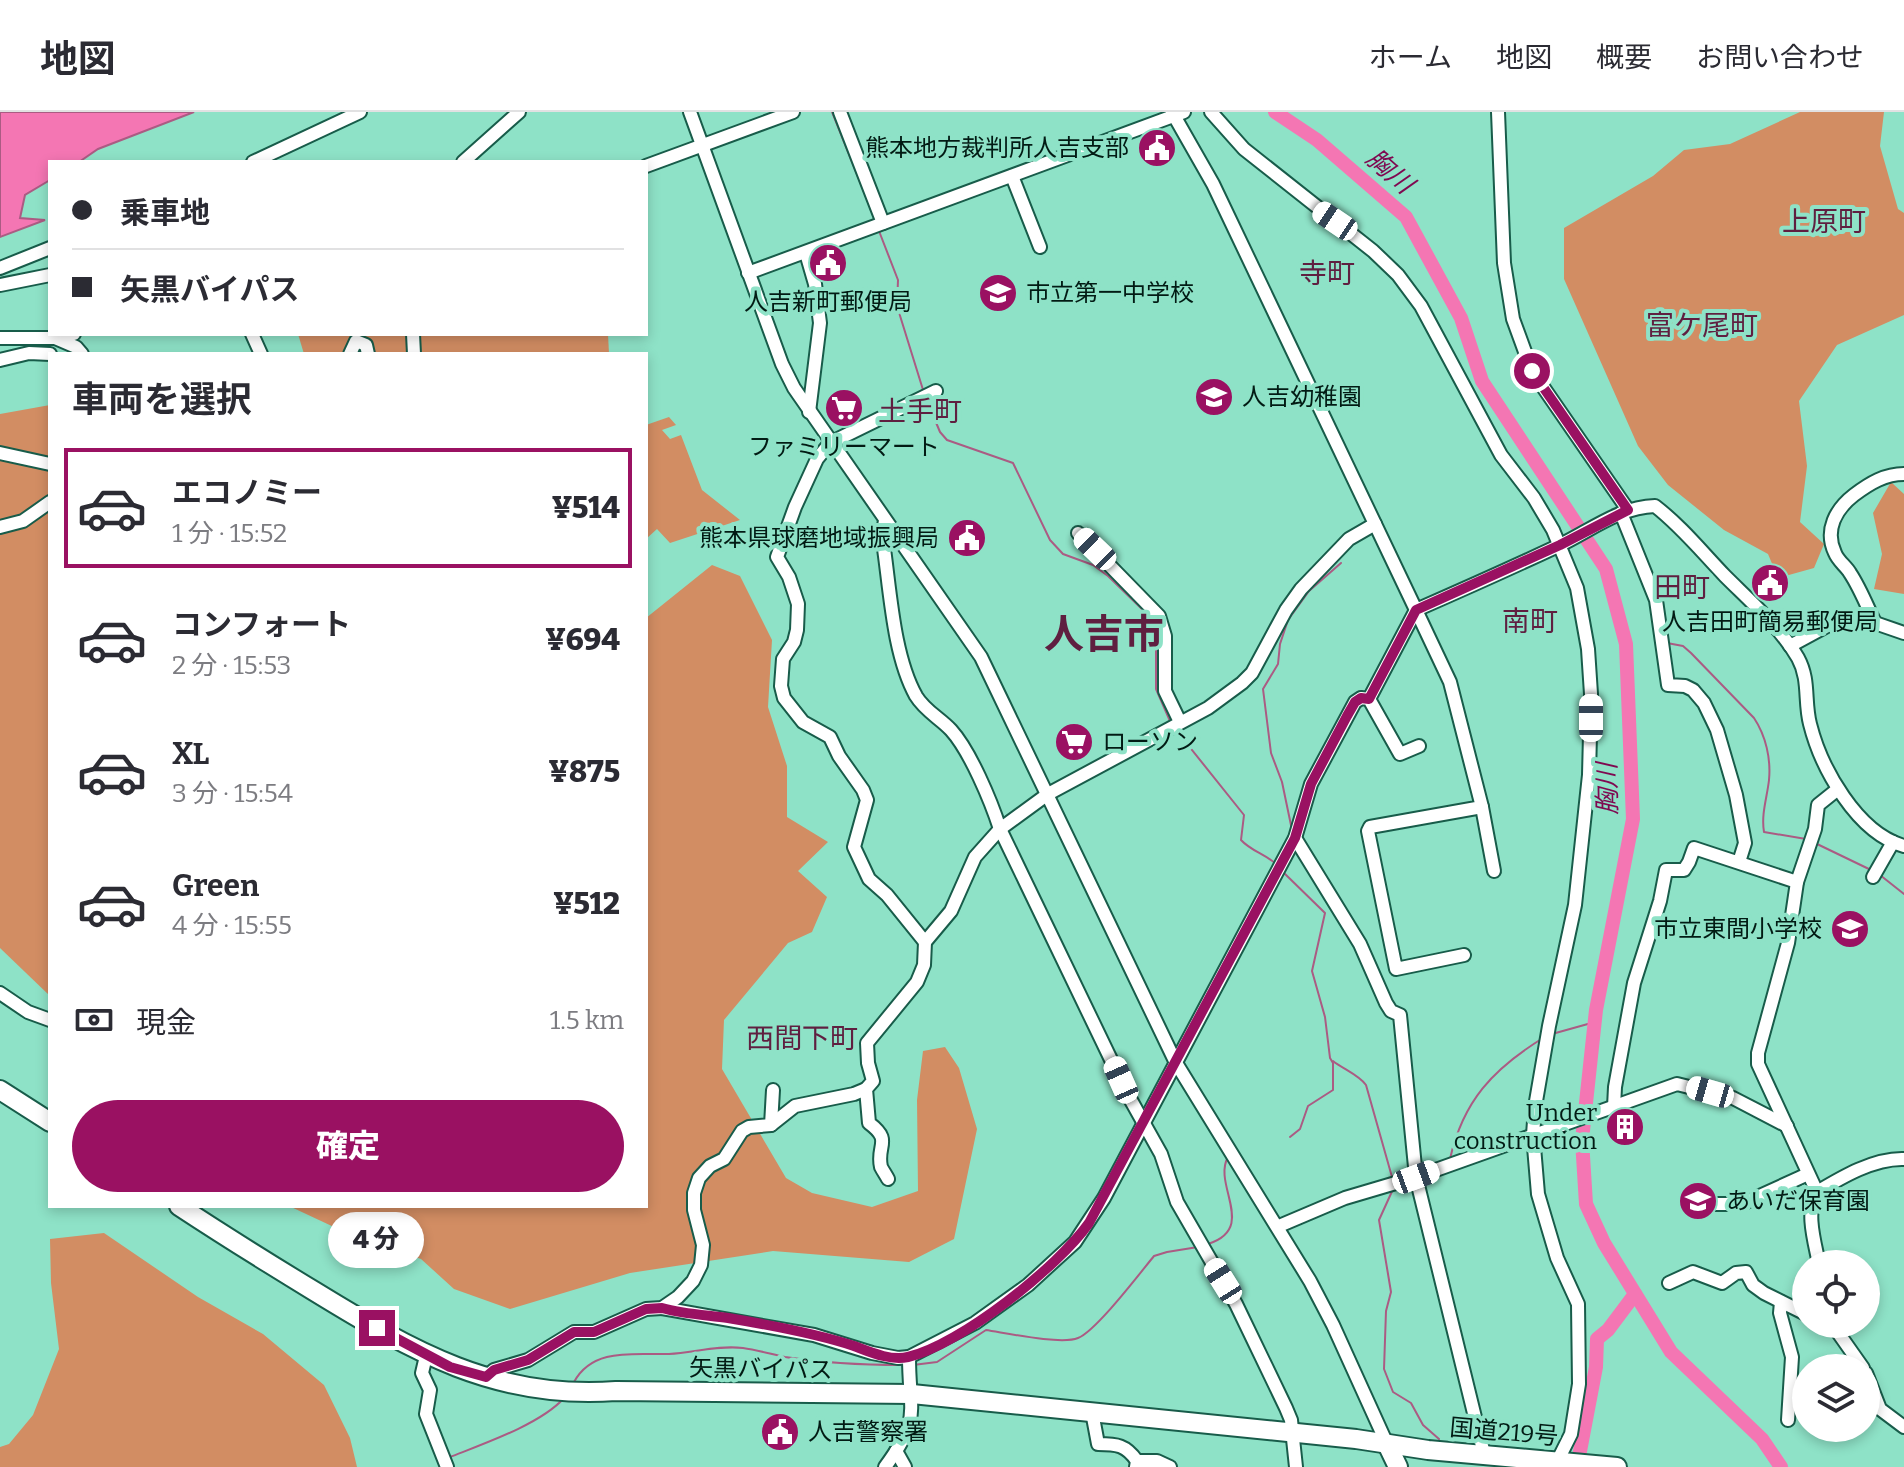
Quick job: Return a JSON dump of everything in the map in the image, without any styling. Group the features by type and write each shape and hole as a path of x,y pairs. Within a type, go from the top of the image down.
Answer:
{"highway":[{"path":"1,1096 48,1121"},
{"name":"矢黒バイパス","path":"182,1208 426,1356 450,1367 519,1385 584,1394 616,1391 912,1394 1387,1444"},
{"path":"1387,1444 1398,1467"},
{"name":"国道219号","path":"1387,1444 1617,1467"}],"street":[{"path":"257,160 360,112"},
{"path":"465,160 519,112"},
{"path":"690,112 782,364 830,443 981,657 1176,1063 1279,1226 1333,1325 1387,1444"},
{"path":"648,165 793,112"},
{"path":"840,112 883,223"},
{"path":"1211,112 1244,149 1319,211 1350,232 1398,275 1421,306 1501,455 1534,498 1563,544 1577,588 1591,694 1591,750 1575,905 1537,1090 1536,1134 1538,1194 1557,1258 1578,1304 1579,1384 1563,1461"},
{"path":"1498,112 1504,263 1513,319 1532,371 1624,512 1656,600 1668,685 1693,690 1711,716 1721,740 1745,843 1739,862"},
{"path":"748,273 1177,114 1450,682 1482,807 1494,871"},
{"path":"1012,176 1040,247"},
{"path":"0,268 48,249"},
{"path":"806,253 817,293 820,323 809,412"},
{"path":"0,285 48,275"},
{"path":"0,338 64,336"},
{"path":"55,338 80,352"},
{"path":"351,352 356,341 366,345 368,352"},
{"path":"0,360 29,353 48,354"},
{"path":"925,942 887,895 869,879 854,847 867,800 863,790 839,756 830,737 803,722 784,698 781,686 783,659 794,642 798,604 789,577 777,557 817,459 830,443 936,391"},
{"path":"0,453 48,464"},
{"path":"1875,623 1849,571 1835,554 1831,537 1833,517 1841,505 1859,491 1888,474 1904,474"},
{"path":"0,527 23,521 48,503"},
{"path":"1369,699 1416,610 1563,544 1624,512 1655,506 1790,646 1804,671 1810,725 1838,789 1863,820 1898,844 1873,877"},
{"path":"885,521 882,535 895,634 915,694 960,743 985,789 1000,829 1128,1095 1161,1154 1177,1202 1236,1304 1286,1408 1293,1433 1296,1467"},
{"path":"662,1308 693,1281 701,1265 703,1245 694,1210 699,1178 710,1166 724,1159 742,1131 749,1127 771,1125 795,1106 854,1094 866,1089 873,1081 867,1043 917,982 924,965 925,942 951,911 975,857 1000,829 1048,794 1208,708 1242,683 1252,673 1301,589 1349,539 1375,524"},
{"path":"1078,533 1159,616 1165,636 1165,691 1180,722"},
{"path":"1790,646 1838,620 1875,623 1904,633"},
{"path":"486,1377 494,1370 528,1360 574,1332 594,1332 646,1309 662,1308 814,1335 872,1353 909,1357 975,1323 1028,1285 1075,1242 1089,1223 1295,838 1311,784 1333,742 1355,702 1361,698 1369,699"},
{"path":"1369,699 1400,754 1419,746"},
{"path":"1817,1192 1762,1074 1758,1053 1788,943 1797,882 1815,829 1818,805 1838,789"},
{"path":"1464,955 1396,969 1368,831 1370,827 1482,807"},
{"path":"1295,838 1360,944 1386,1003 1391,1011 1400,1015 1416,1177 1484,1454"},
{"path":"1611,1108 1634,983 1660,901 1666,870 1684,870 1694,848 1797,882"},
{"path":"0,993 28,1012 48,1019"},
{"path":"1279,1226 1345,1198 1416,1177 1677,1084 1733,1098 1787,1126"},
{"path":"866,1089 869,1123 881,1132 884,1142 881,1166 888,1179"},
{"path":"771,1125 773,1090"},
{"path":"1817,1250 1812,1212 1817,1192 1868,1166 1904,1159"},
{"path":"1713,1204 1742,1204 1808,1174"},
{"path":"1669,1283 1693,1272 1722,1283 1736,1273 1746,1272 1753,1285 1792,1307"},
{"path":"1781,1302 1780,1313 1792,1357 1788,1420"},
{"path":"426,1356 422,1373 430,1390 426,1414 447,1467"},
{"path":"885,1467 907,1434 911,1418 909,1357"},
{"path":"1880,1409 1904,1427"},
{"path":"1092,1412 1098,1444 1118,1444 1128,1449 1136,1464 1157,1461 1170,1467"},
{"path":"896,1451 905,1467"}],"shaded area":[{"path":"0,112 194,112 98,149 82,160 48,160 48,181 25,195 20,218 45,220 0,237"},
{"path":"1800,112 1884,112 1880,146 1898,209 1904,213 1904,315 1837,345 1799,401 1807,466 1800,522 1824,544 1814,568 1778,578 1768,554 1724,530 1668,485 1638,446 1564,279 1564,228 1653,176 1684,150 1730,144"},
{"path":"299,336 608,336 609,352 303,352"},
{"path":"48,405 48,994 0,948 0,414"},
{"path":"669,417 676,425 662,430 670,439 681,435 702,490 740,520 670,543 657,529 648,537 648,424"},
{"path":"1891,482 1904,494 1904,594 1874,589 1882,554 1873,513"},
{"path":"712,565 740,576 772,640 768,707 787,766 787,817 828,842 798,871 827,897 812,932 788,943 724,1020 722,1069 786,1178 812,1193 872,1207 918,1191 917,1100 923,1051 945,1047 959,1068 977,1129 954,1239 909,1262 773,1251 630,1273 510,1309 454,1289 421,1259 351,1235 293,1208 648,1208 648,616"},
{"path":"104,1233 198,1297 263,1334 324,1385 350,1438 357,1467 0,1467 0,1447 9,1444 33,1415 59,1349 51,1283 50,1239"}],"waterway":[{"path":"832,112 876,222"},
{"name":"胸川","path":"1275,112 1317,140 1406,217 1461,318 1482,381 1606,569 1626,644 1633,819 1596,1010 1582,1140 1586,1204 1604,1243 1671,1352 1762,1439 1781,1467"},
{"path":"879,231 898,280 897,306 924,393"},
{"path":"927,401 940,432 947,440 1013,463 1050,540 1063,554 1093,565 1145,612 1156,638 1156,689 1170,721"},
{"path":"1292,830 1282,782 1271,753 1263,689 1278,664 1280,644 1288,620 1309,591 1341,563"},
{"path":"1667,643 1683,646 1691,653 1758,725 1765,740 1769,764 1764,832 1806,839"},
{"path":"1176,730 1244,815 1241,840 1276,864"},
{"path":"1815,843 1871,870"},
{"path":"1283,872 1325,913 1312,971 1325,1017 1333,1063 1333,1090 1308,1106 1300,1129 1290,1137"},
{"path":"1880,875 1904,894"},
{"path":"1552,1034 1595,1022"},
{"path":"1450,1159 1463,1120 1483,1088 1509,1062 1543,1038"},
{"path":"1333,1061 1366,1085 1392,1177"},
{"path":"1208,1244 1223,1237 1230,1228 1231,1205 1225,1180 1228,1157"},
{"path":"1394,1187 1379,1220 1391,1292 1386,1311 1384,1369 1393,1392 1411,1403 1423,1425 1439,1439"},
{"path":"913,1365 937,1362 986,1330 1047,1339 1078,1338 1106,1313 1154,1256 1198,1247"},
{"path":"1577,1467 1596,1367 1597,1339 1608,1330 1635,1294"},
{"path":"574,1382 592,1363 616,1355 724,1348 743,1348 814,1361 902,1365"},
{"path":"450,1457 527,1425 564,1398"}],"place":[{"name":"熊本地方裁判所人吉支部","path":"1157,148"},
{"name":"人吉新町郵便局","path":"828,263"},
{"name":"市立第一中学校","path":"998,293"},
{"name":"人吉幼稚園","path":"1214,397"},
{"name":"ファミリーマート","path":"844,408"},
{"name":"熊本県球磨地域振興局","path":"967,538"},
{"name":"人吉田町簡易郵便局","path":"1770,583"},
{"name":"ローソン","path":"1074,742"},
{"name":"市立東間小学校","path":"1850,929"},
{"name":"Under construction","path":"1625,1127"},
{"name":"あいだ保育園","path":"1698,1201"},
{"name":"人吉警察署","path":"780,1432"}],"district":[{"name":"上原町","path":"1824,221"},
{"name":"寺町","path":"1327,273"},
{"name":"富ケ尾町","path":"1702,325"},
{"name":"土手町","path":"920,411"},
{"name":"田町","path":"1682,587"},
{"name":"南町","path":"1530,621"},
{"name":"人吉市","path":"1104,634"},
{"name":"西間下町","path":"802,1038"}],"route":[{"path":"377,1328 450,1367 486,1377 494,1370 528,1360 574,1332 594,1332 623,1322 646,1309 662,1308 814,1335 898,1358 909,1357 954,1336 1028,1285 1075,1242 1089,1223 1295,838 1311,784 1347,716 1355,702 1361,698 1369,699 1413,621 1416,610 1560,545 1628,510 1532,371"}]}
